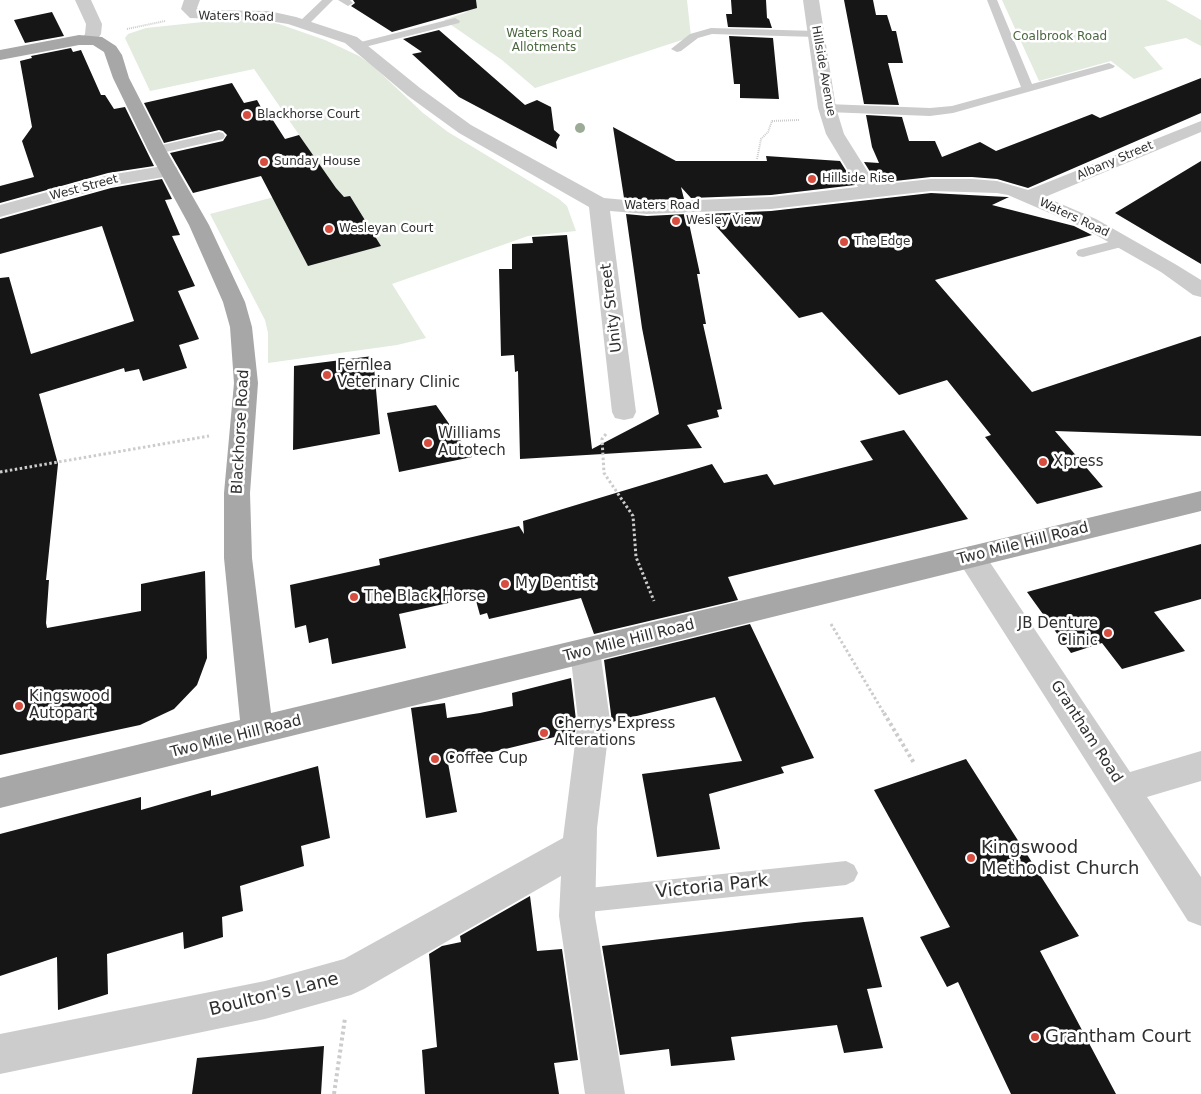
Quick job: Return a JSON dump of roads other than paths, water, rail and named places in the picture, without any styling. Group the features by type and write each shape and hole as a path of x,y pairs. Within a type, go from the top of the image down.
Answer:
{"main road":[{"path":"0,55 91,38"},
{"name":"Blackhorse Road","path":"91,38 100,42 114,55 121,78 157,150 199,225 234,302 241,327 246,383 237,493 238,558 257,731"},
{"name":"Two Mile Hill Road","path":"0,793 1201,500"}],"street":[{"path":"82,0 94,24 91,38"},
{"name":"Hillside Avenue","path":"811,0 829,114 835,134 871,192"},
{"name":"Waters Road","path":"194,8 279,18 351,40 414,92 465,129 599,204 647,208 771,203 931,186 972,184 997,187 1028,197 1089,224 1124,242 1201,290"},
{"name":"Albany Street","path":"1028,197 1199,127"},
{"name":"West Street","path":"0,211 109,181 169,171"},
{"name":"Unity Street","path":"599,204 624,412"},
{"name":"Grantham Road","path":"971,557 1201,908"},
{"path":"584,651 594,720 579,847 579,901 577,916 605,1094"},
{"path":"1123,789 1201,766"},
{"name":"Boulton's Lane","path":"0,1054 264,1000 365,968 579,847"}],"lane":[{"path":"303,24 328,0"},
{"path":"992,0 1028,89"},
{"path":"357,46 455,21"},
{"path":"677,49 694,36 711,31 816,34"},
{"path":"829,114 930,112 953,109 1109,66"},
{"path":"157,150 219,136"},
{"path":"1082,254 1124,242"},
{"name":"Victoria Park","path":"579,901 846,873"}],"place":[{"name":"Blackhorse Court","path":"247,115"},
{"name":"Sunday House","path":"264,162"},
{"name":"Hillside Rise","path":"812,179"},
{"name":"Wesley View","path":"676,221"},
{"name":"Wesleyan Court","path":"329,229"},
{"name":"The Edge","path":"844,242"},
{"name":"Fernlea Veterinary Clinic","path":"327,375"},
{"name":"Williams Autotech","path":"428,443"},
{"name":"Xpress","path":"1043,462"},
{"name":"My Dentist","path":"505,584"},
{"name":"The Black Horse","path":"354,597"},
{"name":"JB Denture Clinic","path":"1108,633"},
{"name":"Kingswood Autopart","path":"19,706"},
{"name":"Cherrys Express Alterations","path":"544,733"},
{"name":"Coffee Cup","path":"435,759"},
{"name":"Kingswood Methodist Church","path":"971,858"},
{"name":"Grantham Court","path":"1035,1037"}],"park label":[{"name":"Coalbrook Road","path":"1060,37"},
{"name":"Waters Road Allotments","path":"544,41"}]}
